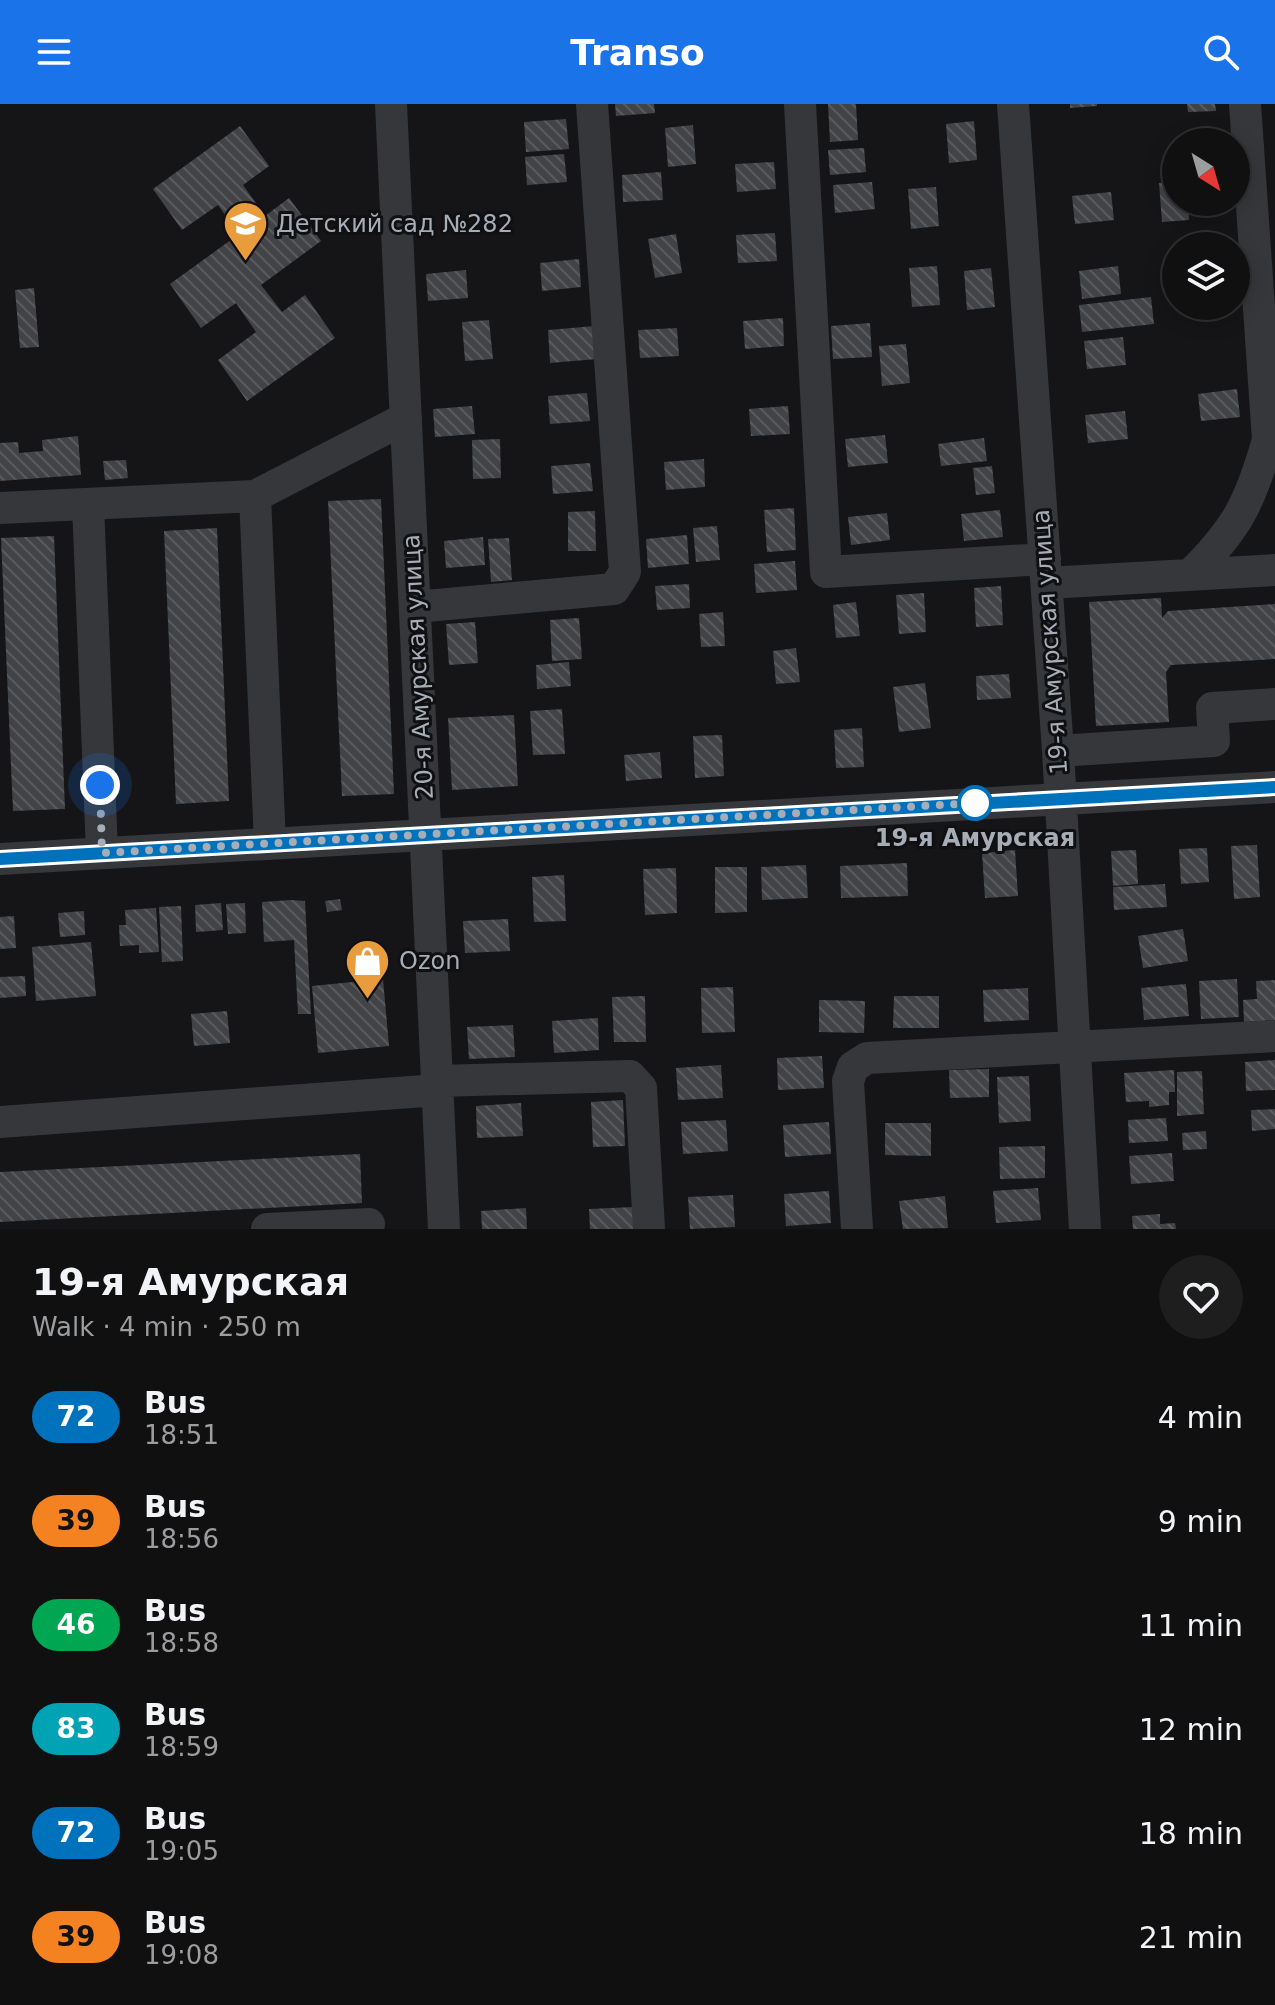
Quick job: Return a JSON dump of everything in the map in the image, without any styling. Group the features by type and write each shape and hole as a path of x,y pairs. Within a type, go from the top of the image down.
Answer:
{"street":[{"name":"20-я Амурская улица","path":"391,104 444,1229"},
{"path":"415,607 614,589 622,582 625,572 592,104"},
{"path":"800,104 826,572 1046,571 1190,575 1275,570"},
{"name":"19-я Амурская улица","path":"1013,104 1058,751 1085,1229"},
{"path":"1190,575 1226,541 1255,487 1268,440 1245,104"},
{"path":"0,508 255,496 406,418"},
{"path":"255,496 270,844"},
{"path":"88,504 102,853"},
{"path":"1058,751 1214,741 1212,708 1275,704"},
{"path":"0,859 1275,787"},
{"path":"857,1229 848,1081 853,1067 867,1058 1275,1036"},
{"path":"0,1122 438,1086 630,1076 638,1081 641,1088 649,1229"},
{"path":"267,1229 369,1224"}],"building":[{"path":"615,104 654,104 655,113 616,116"},
{"path":"828,104 856,104 858,140 830,142"},
{"path":"1070,104 1097,104 1097,106 1070,108"},
{"path":"1187,104 1215,104 1216,111 1188,112"},
{"path":"566,119 569,149 526,152 524,122"},
{"path":"974,121 977,160 949,163 946,124"},
{"path":"693,125 696,164 668,167 665,128"},
{"name":"Детский сад №282","path":"240,126 269,166 243,185 265,216 289,198 321,241 261,285 282,312 305,295 335,338 247,401 218,360 256,332 236,303 201,328 170,284 239,234 218,205 182,230 153,189"},
{"path":"864,148 866,172 830,175 828,150"},
{"path":"564,154 567,182 527,185 525,157"},
{"path":"774,162 776,189 737,192 735,164"},
{"path":"661,172 663,200 623,202 622,175"},
{"path":"872,182 875,209 835,213 833,185"},
{"path":"1159,183 1162,183 1162,216 1189,216 1189,220 1162,222"},
{"path":"936,187 939,226 911,229 908,189"},
{"path":"1111,192 1114,220 1075,224 1072,196"},
{"path":"775,233 777,261 738,263 736,235"},
{"path":"676,234 682,273 655,278 648,239"},
{"path":"579,259 581,287 542,291 540,263"},
{"path":"937,266 940,305 912,307 909,268"},
{"path":"1118,266 1121,294 1082,299 1079,271"},
{"path":"991,268 995,307 967,310 964,271"},
{"path":"466,270 468,298 428,301 426,274"},
{"path":"34,288 39,347 20,348 15,290"},
{"path":"1151,297 1154,324 1082,332 1079,305"},
{"path":"783,318 784,346 745,349 743,321"},
{"path":"489,320 493,359 465,361 462,322"},
{"path":"870,323 872,357 833,359 831,326"},
{"path":"595,326 597,359 550,363 548,330"},
{"path":"677,328 679,356 640,358 638,330"},
{"path":"1123,337 1126,365 1087,369 1084,341"},
{"path":"906,344 910,383 882,386 879,346"},
{"path":"1237,389 1240,417 1201,421 1198,394"},
{"path":"587,393 590,421 550,424 548,396"},
{"path":"472,406 475,434 435,437 433,409"},
{"path":"788,406 790,434 751,436 749,409"},
{"path":"1125,411 1128,439 1088,443 1085,415"},
{"path":"885,435 888,463 848,467 845,439"},
{"path":"78,436 81,475 0,481 0,443 18,442 19,453 43,451 42,440"},
{"path":"984,438 987,461 941,466 938,444"},
{"path":"500,439 501,478 473,479 472,440"},
{"path":"704,459 705,487 666,490 664,462"},
{"path":"126,460 128,478 105,480 103,461"},
{"path":"590,463 593,491 553,494 551,466"},
{"path":"992,466 995,493 976,495 973,468"},
{"path":"381,499 394,794 342,796 328,501"},
{"path":"794,508 796,550 767,552 764,510"},
{"path":"1000,510 1003,537 964,541 961,514"},
{"path":"595,511 596,551 568,551 568,512"},
{"path":"887,513 890,540 851,545 848,517"},
{"path":"717,526 720,560 696,562 693,528"},
{"path":"217,528 229,801 176,804 164,531"},
{"path":"687,535 689,564 648,568 646,539"},
{"path":"54,536 65,809 13,811 1,538"},
{"path":"483,537 485,565 446,568 444,541"},
{"path":"509,538 512,580 491,582 488,539"},
{"path":"795,561 797,590 756,593 754,564"},
{"path":"689,584 690,608 657,610 655,586"},
{"path":"1001,586 1003,625 976,627 974,588"},
{"path":"924,593 926,632 899,634 896,595"},
{"path":"1161,598 1162,618 1168,611 1275,604 1275,659 1171,665 1166,672 1169,722 1096,726 1089,602"},
{"path":"856,602 860,636 836,638 833,605"},
{"path":"723,612 725,646 701,647 699,614"},
{"path":"579,618 582,659 552,661 550,620"},
{"path":"475,622 478,663 449,665 446,624"},
{"path":"796,648 800,682 776,684 773,651"},
{"path":"569,662 571,686 537,689 536,665"},
{"path":"1009,674 1011,698 977,700 976,676"},
{"path":"925,683 931,728 899,732 893,687"},
{"path":"562,709 565,754 533,755 530,711"},
{"path":"514,715 518,786 452,790 448,718"},
{"path":"862,728 864,767 836,768 834,730"},
{"path":"722,735 724,776 695,778 693,736"},
{"path":"660,752 662,778 626,781 624,755"},
{"path":"1257,845 1260,897 1234,899 1231,846"},
{"path":"1207,848 1209,882 1181,884 1179,849"},
{"path":"1015,850 1018,896 985,898 982,853"},
{"path":"1136,850 1138,884 1113,886 1111,851"},
{"path":"907,863 908,896 841,898 840,866"},
{"path":"806,865 808,898 762,900 761,867"},
{"path":"715,867 747,867 747,912 715,913"},
{"path":"676,868 677,913 645,915 643,869"},
{"path":"564,875 566,921 534,922 532,877"},
{"path":"1165,884 1167,907 1114,910 1113,887"},
{"path":"340,899 342,910 327,912 325,901"},
{"path":"305,901 311,1014 298,1014 294,940 264,942 262,902"},
{"path":"221,903 223,930 196,932 195,905"},
{"path":"245,903 246,933 228,934 226,904"},
{"path":"181,906 183,961 162,962 159,907"},
{"path":"156,908 159,952 139,953 139,945 120,946 119,925 126,925 125,910"},
{"path":"84,911 85,935 60,937 58,913"},
{"path":"14,916 16,948 0,949 0,917"},
{"path":"508,919 510,951 465,953 463,921"},
{"path":"1183,929 1188,961 1143,968 1138,936"},
{"path":"91,942 96,996 36,1001 32,947"},
{"path":"25,976 26,996 0,998 0,977"},
{"path":"383,979 389,1046 318,1053 312,986"},
{"path":"1237,979 1239,1017 1201,1019 1199,981"},
{"path":"1275,980 1275,1020 1244,1022 1243,1000 1257,999 1256,981"},
{"path":"1186,984 1189,1016 1144,1020 1141,988"},
{"path":"733,987 735,1032 702,1033 701,988"},
{"path":"1028,988 1029,1020 984,1022 983,990"},
{"path":"645,996 646,1042 614,1042 612,997"},
{"path":"894,996 939,996 939,1028 893,1028"},
{"path":"819,1000 865,1001 864,1033 819,1032"},
{"path":"227,1011 230,1043 194,1046 191,1014"},
{"path":"598,1018 599,1050 554,1053 552,1021"},
{"path":"513,1025 515,1057 469,1059 467,1027"},
{"path":"822,1056 824,1088 778,1090 777,1058"},
{"path":"1275,1060 1275,1090 1246,1091 1245,1062"},
{"path":"721,1065 723,1098 678,1100 676,1068"},
{"path":"989,1069 989,1097 950,1098 949,1070"},
{"path":"1174,1070 1175,1092 1169,1092 1169,1105 1149,1107 1149,1101 1126,1102 1124,1073"},
{"path":"1202,1071 1204,1114 1177,1116 1177,1072"},
{"path":"1029,1076 1031,1121 999,1123 997,1077"},
{"path":"623,1100 625,1146 593,1147 591,1102"},
{"path":"521,1103 523,1136 477,1138 476,1106"},
{"path":"1275,1109 1275,1129 1252,1131 1251,1110"},
{"path":"1166,1118 1168,1141 1129,1143 1128,1120"},
{"path":"726,1120 728,1151 683,1154 681,1122"},
{"path":"829,1122 831,1154 785,1157 783,1125"},
{"path":"885,1123 931,1123 931,1156 885,1155"},
{"path":"1206,1131 1207,1149 1183,1150 1182,1133"},
{"path":"1045,1146 1045,1178 1000,1179 999,1147"},
{"path":"1172,1153 1174,1181 1131,1184 1129,1156"},
{"path":"360,1154 362,1203 0,1222 0,1172"},
{"path":"1038,1188 1041,1220 996,1223 993,1191"},
{"path":"829,1191 831,1223 786,1226 784,1194"},
{"path":"733,1195 735,1227 690,1229 688,1197"},
{"path":"945,1196 948,1228 903,1229 899,1201"},
{"path":"634,1207 635,1229 590,1229 589,1209"},
{"path":"526,1208 527,1229 482,1229 481,1211"},
{"path":"1160,1214 1160,1224 1175,1223 1176,1229 1133,1229 1132,1216"}],"bus line":[{"name":"72","path":"0,859 1275,787"}],"place":[{"name":"Детский сад №282","path":"245,263"},
{"name":"19-я Амурская","path":"975,803"},
{"name":"Ozon","path":"368,1000"}],"route":[{"path":"100,785 102,853 975,803"}]}
